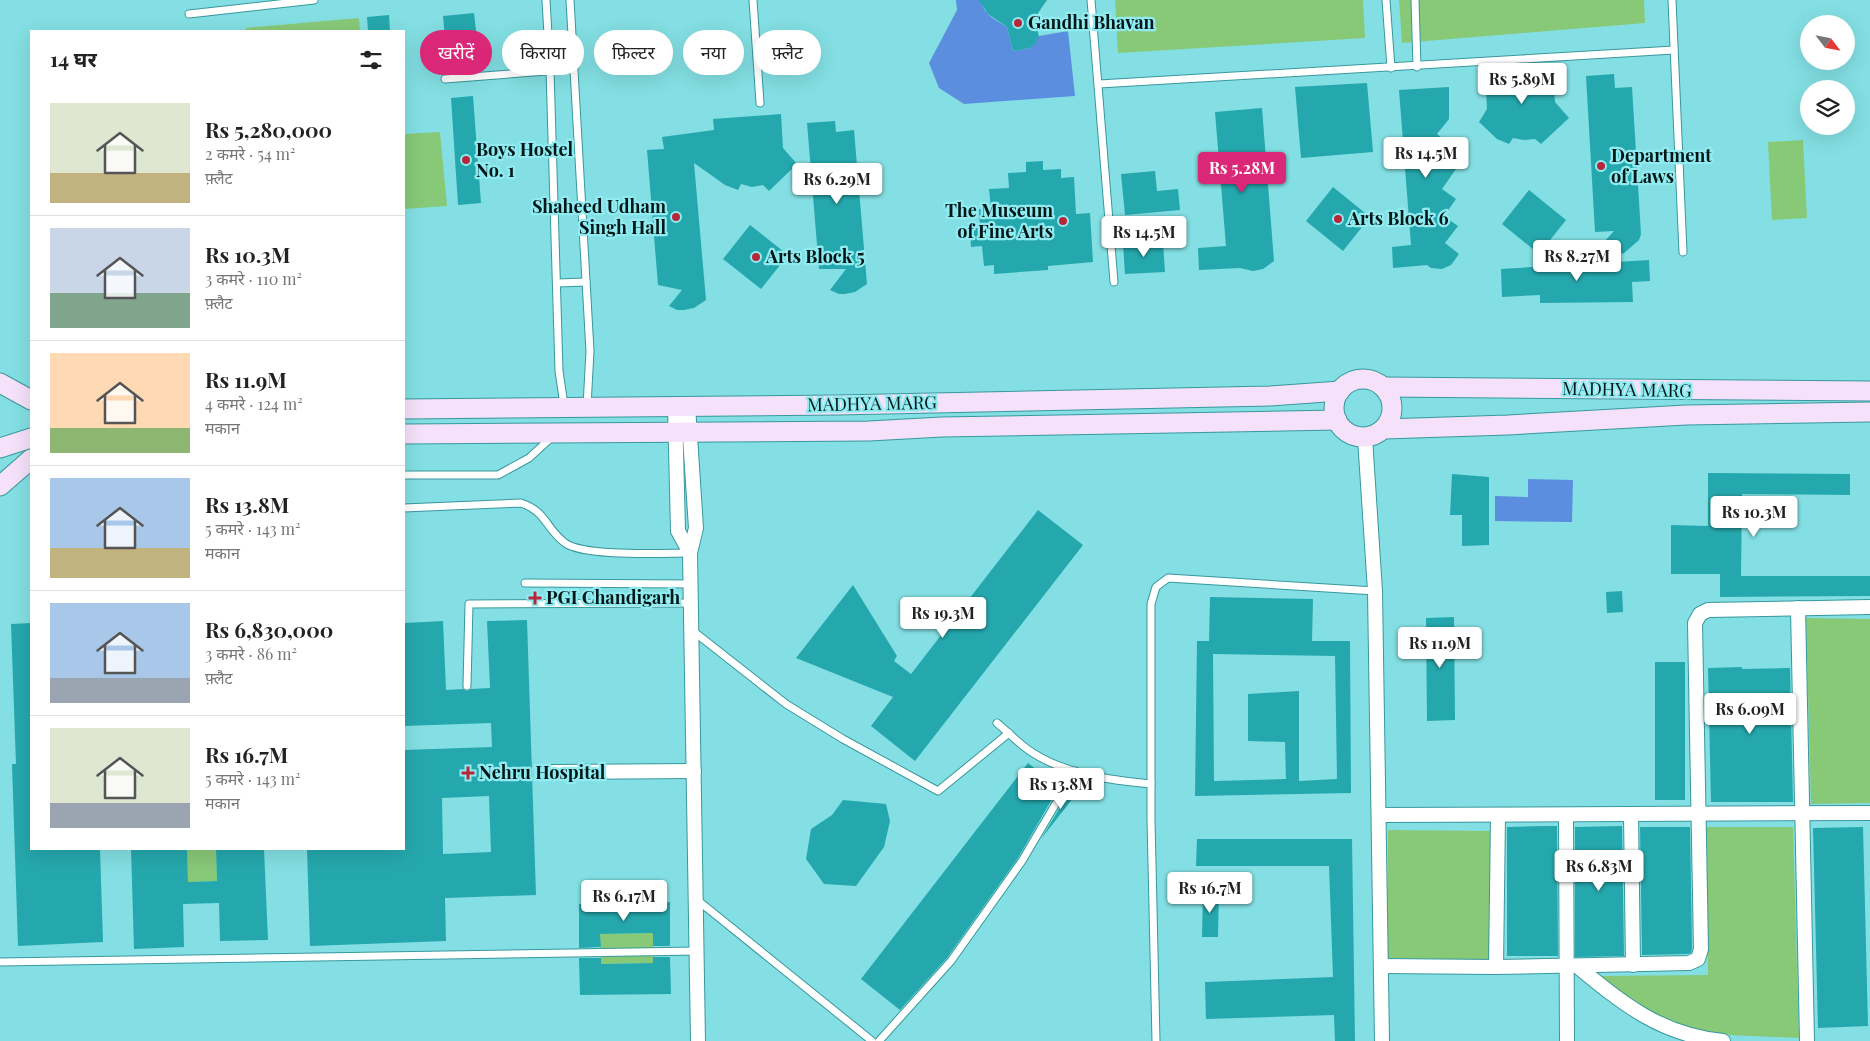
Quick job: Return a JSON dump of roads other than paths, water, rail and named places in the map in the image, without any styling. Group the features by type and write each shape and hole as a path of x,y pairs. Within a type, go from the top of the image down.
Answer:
{"main road":[{"path":"1366,379 1384,387 1392,404 1392,413 1384,429 1376,435 1365,438 1347,433 1337,420 1334,410 1340,391 1347,384 1366,379"},
{"path":"0,383 30,399"},
{"name":"MADHYA MARG","path":"1384,387 1870,391"},
{"name":"MADHYA MARG","path":"405,409 681,407 1270,396 1340,391"},
{"path":"0,400 30,407"},
{"path":"1384,429 1508,425 1686,415 1870,412"},
{"name":"MADHYA MARG","path":"405,434 869,431 942,427 1337,420"},
{"path":"0,448 30,438"},
{"path":"0,486 30,460"}],"street":[{"path":"681,407 682,432 696,528 690,553 693,631 698,1041"},
{"path":"1365,438 1375,591 1382,1041"},
{"path":"1382,966 1633,965 1689,963 1698,959 1701,949 1694,623 1700,614 1708,610 1870,607"},
{"path":"1798,608 1807,1041"},
{"path":"553,772 694,771"},
{"path":"1379,815 1870,813"},
{"path":"1631,814 1633,965"},
{"path":"1566,815 1572,966 1567,1041"},
{"path":"1496,967 1498,816"},
{"path":"1572,966 1624,1005 1661,1026 1702,1039 1722,1041"}],"lane":[{"path":"189,14 314,0"},
{"path":"546,0 548,30"},
{"path":"570,0 572,30"},
{"path":"753,0 760,103"},
{"path":"1091,0 1114,282"},
{"path":"1386,0 1391,68"},
{"path":"1415,0 1417,67"},
{"path":"1672,0 1683,252"},
{"path":"1099,84 1417,67 1674,50"},
{"path":"445,78 502,74"},
{"path":"550,75 560,389 565,408"},
{"path":"574,75 590,350 588,408"},
{"path":"557,283 586,282"},
{"path":"405,475 498,475 529,458 557,433"},
{"path":"405,508 521,503 534,507 544,517 553,532 567,544 584,550 690,553"},
{"path":"1156,1041 1150,604 1156,587 1168,578 1375,591"},
{"path":"525,583 691,584"},
{"path":"467,686 469,604 692,603"},
{"path":"693,631 786,704 843,739 938,790 1009,733"},
{"path":"997,723 1032,752 1056,765 1075,771 1151,784"},
{"path":"880,1041 951,961 1022,861 1075,771"},
{"path":"696,899 872,1041"},
{"path":"0,962 697,951"}],"water":[{"path":"956,0 982,0 987,13 1007,27 1013,51 1029,48 1039,36 1068,31 1075,96 964,104 939,88 929,63 957,10"},
{"path":"1528,479 1573,480 1572,522 1495,521 1495,496 1528,497"}],"place":[{"name":"Gandhi Bhavan","path":"1018,23"},
{"name":"Boys Hostel No. 1","path":"466,160"},
{"name":"Department of Laws","path":"1601,166"},
{"name":"Shaheed Udham Singh Hall","path":"676,217"},
{"name":"Arts Block 6","path":"1338,219"},
{"name":"The Museum of Fine Arts","path":"1063,221"},
{"name":"Arts Block 5","path":"756,257"},
{"name":"PGI Chandigarh","path":"535,598"},
{"name":"Nehru Hospital","path":"468,773"}]}
